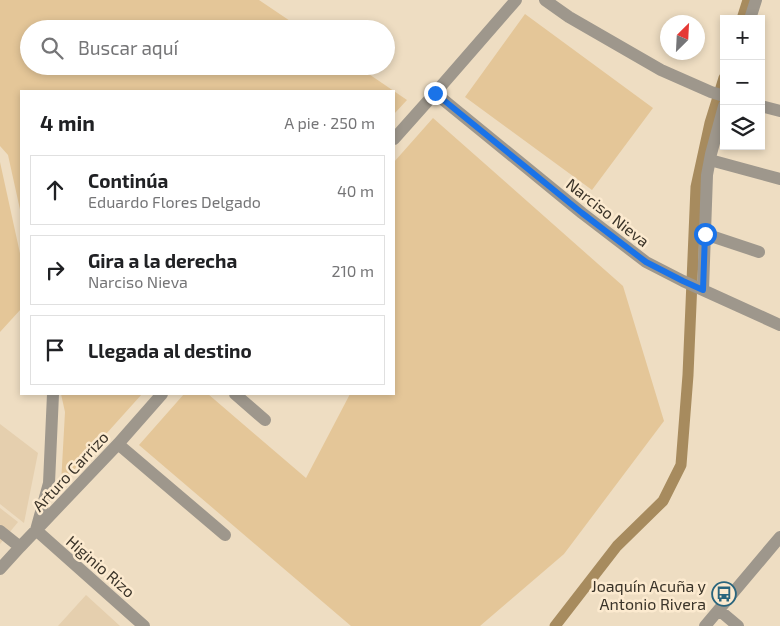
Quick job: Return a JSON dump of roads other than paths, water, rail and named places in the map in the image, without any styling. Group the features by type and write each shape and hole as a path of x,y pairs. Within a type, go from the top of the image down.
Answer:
{"street":[{"path":"395,137 516,0"},
{"path":"545,0 569,17 661,70 720,95"},
{"path":"751,15 756,0"},
{"name":"Narciso Nieva","path":"435,93 582,213 646,262 780,325"},
{"path":"765,107 780,111"},
{"path":"703,290 707,175 720,121"},
{"path":"710,160 780,179"},
{"path":"705,234 759,252"},
{"path":"36,530 49,483 53,395"},
{"name":"Arturo Carrizo","path":"0,570 161,395"},
{"path":"236,395 265,420"},
{"path":"118,444 225,536"},
{"name":"Higinio Rizo","path":"36,530 144,626"},
{"path":"0,532 20,547"},
{"path":"705,626 780,537"},
{"path":"719,610 738,626"}],"waterway":[{"path":"743,15 748,0"},
{"path":"555,626 617,546 663,501 681,465 688,375 696,187 710,123 720,91"}],"place":[{"name":"Joaquín Acuña y Antonio Rivera","path":"724,594"}]}
